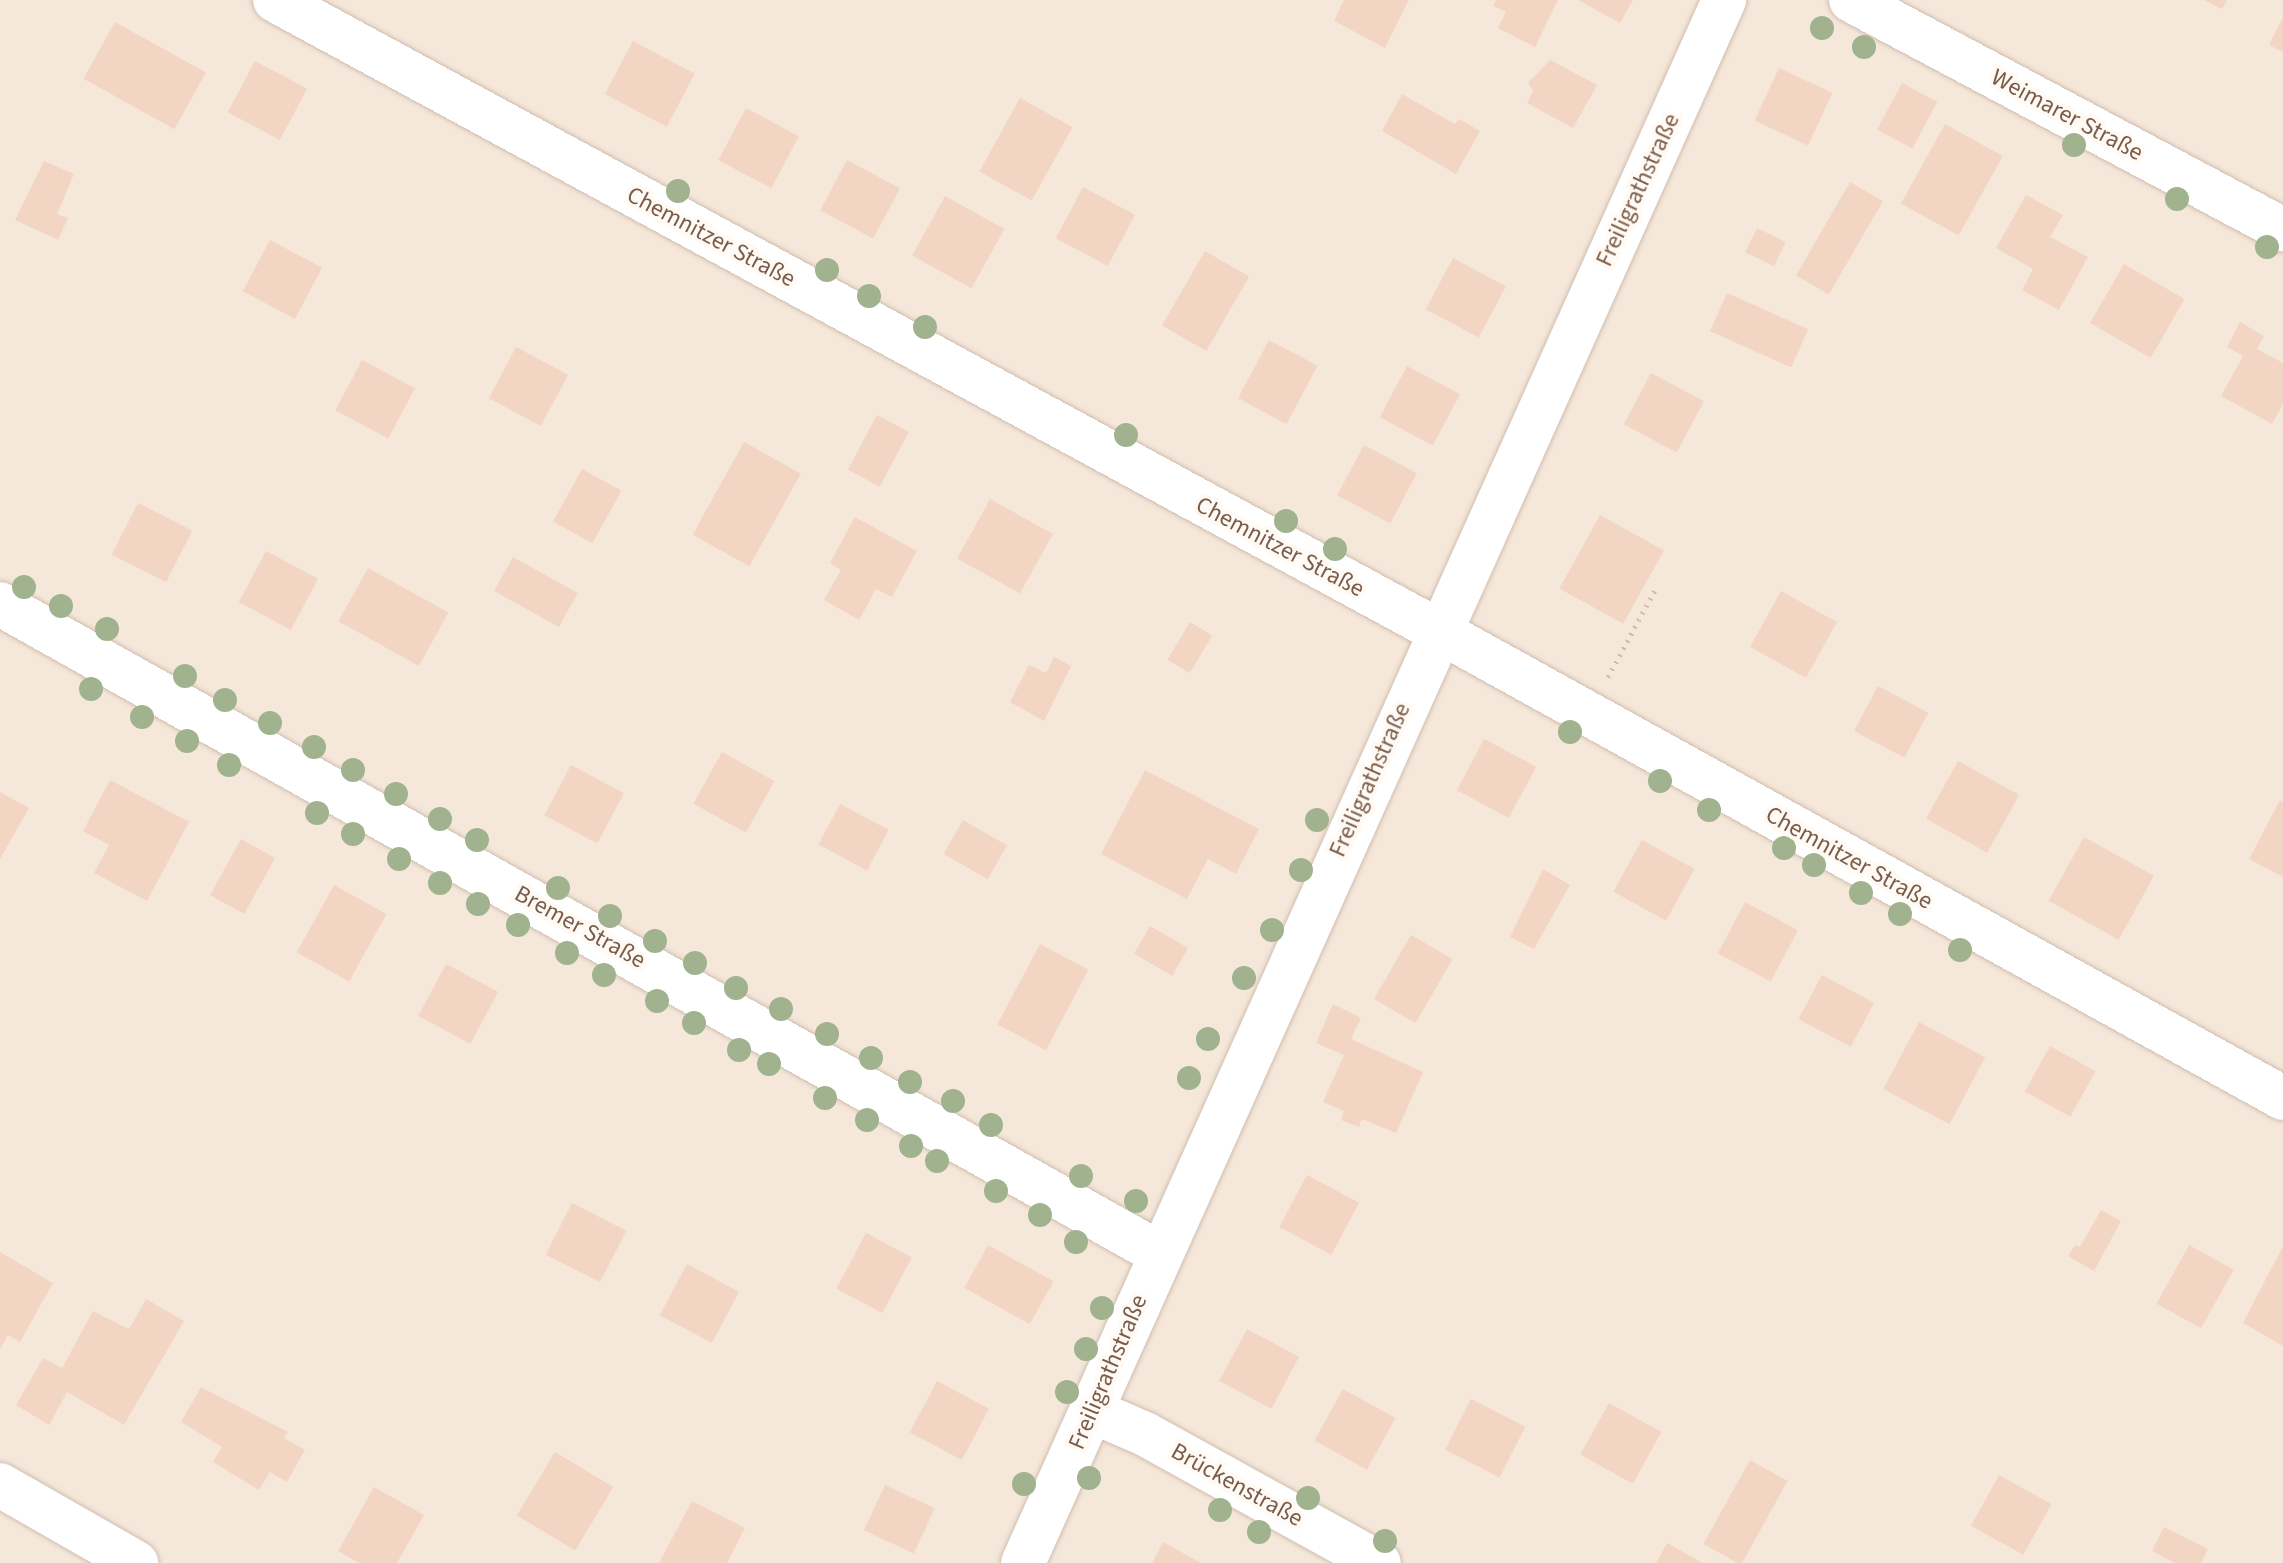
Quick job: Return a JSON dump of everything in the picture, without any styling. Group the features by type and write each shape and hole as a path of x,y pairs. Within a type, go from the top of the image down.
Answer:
{"street":[{"name":"Chemnitzer Straße","path":"275,0 1437,630 2283,1098"},
{"name":"Freiligrathstraße","path":"1023,1563 1437,630 1724,0"},
{"name":"Weimarer Straße","path":"1851,0 2283,230"},
{"name":"Bremer Straße","path":"0,604 1159,1253"},
{"name":"Brückenstraße","path":"1092,1411 1145,1434 1379,1563"},
{"path":"0,1485 136,1563"}],"path":[{"path":"1588,714 1657,586"}],"shaded area":[{"path":"0,0 2283,0 2283,1563 0,1563"}],"building":[{"path":"1344,0 1409,0 1385,48 1334,21"},
{"path":"1496,0 1558,0 1535,47 1498,28 1506,12 1493,6"},
{"path":"1578,0 1633,0 1620,23"},
{"path":"2204,0 2227,0 2222,9"},
{"path":"2283,17 2283,52 2269,45"},
{"path":"115,22 206,72 174,129 83,79"},
{"path":"633,41 695,74 667,127 605,94"},
{"path":"1550,60 1597,85 1573,128 1527,103 1533,91 1528,83"},
{"path":"255,61 307,89 280,140 228,112"},
{"path":"1779,68 1832,93 1808,146 1754,121"},
{"path":"1902,83 1937,102 1912,149 1877,130"},
{"path":"1402,94 1455,124 1459,119 1480,131 1456,174 1382,131"},
{"path":"1020,98 1072,127 1032,201 979,171"},
{"path":"746,108 799,136 771,188 718,160"},
{"path":"1945,124 2003,156 1959,236 1901,204"},
{"path":"847,160 900,188 873,238 820,210"},
{"path":"44,161 74,174 57,214 68,218 58,240 15,220"},
{"path":"1850,182 1883,201 1829,295 1796,276"},
{"path":"1083,187 1135,215 1108,266 1056,238"},
{"path":"2026,195 2063,215 2050,237 2088,257 2059,310 2022,290 2033,269 1996,248"},
{"path":"945,196 1004,229 972,288 912,255"},
{"path":"1757,228 1786,242 1774,266 1745,252"},
{"path":"270,240 322,268 295,319 243,291"},
{"path":"1205,251 1249,276 1206,351 1162,325"},
{"path":"1453,258 1506,286 1479,337 1426,309"},
{"path":"2124,264 2185,299 2151,358 2090,323"},
{"path":"1727,293 1808,329 1791,368 1710,331"},
{"path":"2240,322 2264,336 2257,349 2283,363 2283,404 2272,424 2221,396 2243,356 2227,347"},
{"path":"1269,340 1318,366 1287,424 1238,398"},
{"path":"516,347 568,375 541,426 489,398"},
{"path":"362,360 415,388 388,438 335,410"},
{"path":"1407,366 1460,394 1433,445 1380,417"},
{"path":"1651,373 1704,401 1677,452 1624,424"},
{"path":"877,415 909,432 880,487 848,470"},
{"path":"744,442 801,474 749,566 693,535"},
{"path":"1364,445 1417,473 1390,523 1337,495"},
{"path":"582,469 621,491 592,543 553,521"},
{"path":"990,499 1053,534 1020,593 957,558"},
{"path":"138,503 192,531 166,582 112,555"},
{"path":"1600,515 1664,550 1623,624 1559,588"},
{"path":"855,517 917,551 892,597 876,589 859,620 824,600 841,570 830,563"},
{"path":"266,551 318,579 291,630 239,602"},
{"path":"513,557 578,593 559,627 494,591"},
{"path":"368,568 448,613 419,666 338,621"},
{"path":"1781,591 1837,622 1806,678 1750,647"},
{"path":"1190,622 1212,635 1190,673 1167,660"},
{"path":"1054,657 1071,666 1044,721 1010,702 1029,665 1046,673"},
{"path":"1878,686 1928,713 1904,758 1854,731"},
{"path":"1484,739 1536,767 1509,818 1457,790"},
{"path":"722,752 774,781 746,833 693,804"},
{"path":"1958,761 2019,795 1987,853 1926,819"},
{"path":"571,765 624,793 597,843 544,815"},
{"path":"1145,770 1259,829 1236,874 1208,859 1187,899 1101,854"},
{"path":"110,780 189,822 147,901 94,873 109,845 83,831"},
{"path":"0,792 29,808 0,859"},
{"path":"2280,800 2283,802 2283,877 2249,859"},
{"path":"840,804 889,830 867,870 818,845"},
{"path":"963,820 1007,846 988,879 944,854"},
{"path":"2084,837 2154,876 2119,940 2049,901"},
{"path":"241,839 275,858 244,914 210,895"},
{"path":"1642,840 1694,869 1666,921 1613,892"},
{"path":"1543,869 1570,885 1534,949 1510,937"},
{"path":"334,885 386,914 349,981 297,952"},
{"path":"1745,902 1798,930 1771,981 1718,953"},
{"path":"1150,926 1188,948 1172,976 1134,954"},
{"path":"1411,935 1453,959 1416,1023 1374,999"},
{"path":"1040,944 1089,970 1046,1050 997,1024"},
{"path":"446,964 498,992 470,1044 418,1016"},
{"path":"1822,975 1874,1003 1851,1047 1799,1019"},
{"path":"1333,1004 1361,1018 1351,1039 1423,1072 1396,1133 1362,1119 1359,1127 1341,1120 1344,1111 1323,1102 1344,1055 1316,1043"},
{"path":"1919,1022 1985,1057 1950,1124 1883,1089"},
{"path":"2050,1046 2095,1071 2070,1117 2025,1091"},
{"path":"1307,1175 1359,1203 1331,1255 1279,1227"},
{"path":"572,1203 626,1231 600,1282 546,1255"},
{"path":"2101,1210 2121,1221 2094,1271 2068,1256 2075,1245 2080,1247"},
{"path":"866,1233 912,1257 882,1313 836,1289"},
{"path":"988,1245 1054,1281 1030,1324 964,1288"},
{"path":"2189,1245 2234,1270 2201,1328 2157,1304"},
{"path":"2283,1246 2283,1346 2243,1323"},
{"path":"0,1252 53,1283 20,1342 8,1335 0,1349"},
{"path":"687,1264 739,1292 712,1343 660,1315"},
{"path":"146,1299 184,1321 124,1425 67,1392 49,1425 16,1405 43,1358 62,1368 93,1311 129,1329"},
{"path":"1247,1329 1299,1357 1271,1409 1219,1381"},
{"path":"937,1381 989,1409 962,1460 910,1432"},
{"path":"201,1387 288,1432 284,1438 305,1450 287,1482 270,1472 259,1490 213,1462 222,1447 181,1422"},
{"path":"1343,1389 1395,1418 1367,1470 1314,1441"},
{"path":"1471,1399 1525,1427 1499,1477 1445,1450"},
{"path":"1609,1403 1661,1432 1633,1484 1580,1455"},
{"path":"555,1452 613,1487 575,1550 517,1515"},
{"path":"1750,1460 1788,1481 1742,1563 1703,1544"},
{"path":"1999,1475 2051,1504 2023,1555 1971,1526"},
{"path":"885,1485 935,1508 914,1554 864,1530"},
{"path":"374,1487 424,1515 397,1563 359,1563 338,1551"},
{"path":"692,1501 745,1528 727,1563 659,1563"},
{"path":"2164,1527 2208,1549 2201,1563 2175,1563 2152,1551"},
{"path":"1163,1542 1201,1563 1152,1563"},
{"path":"1667,1543 1703,1563 1656,1563"}]}
